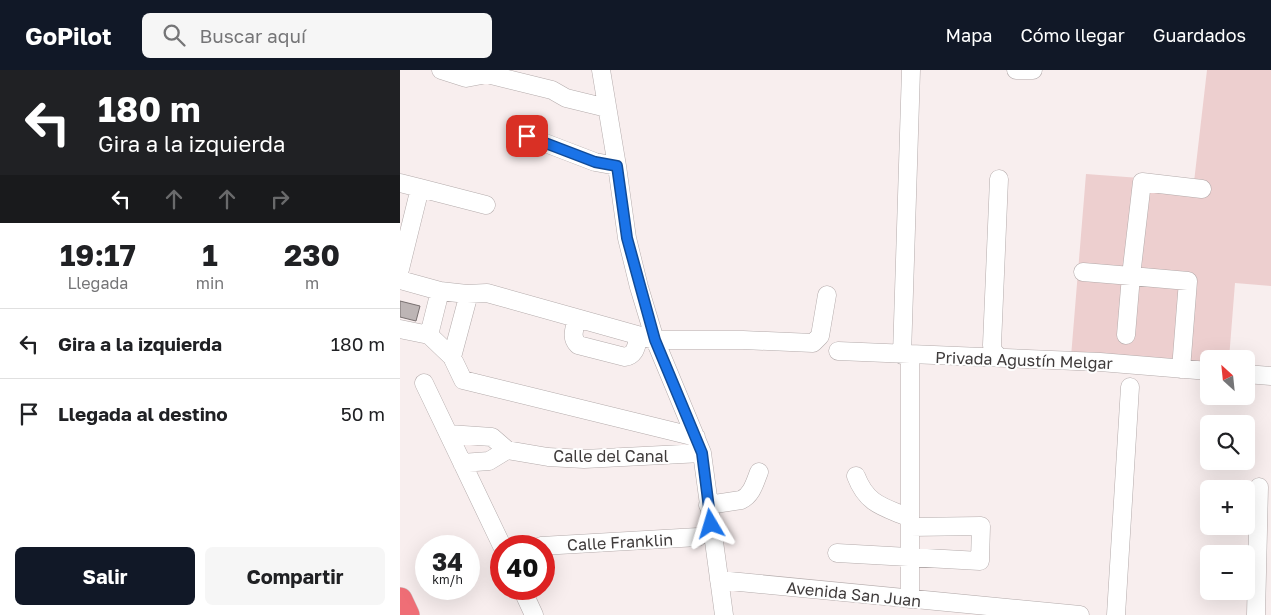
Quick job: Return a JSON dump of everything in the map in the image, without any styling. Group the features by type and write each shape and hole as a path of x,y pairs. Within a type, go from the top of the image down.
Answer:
{"highway":[{"path":"400,600 407,615"}],"street":[{"path":"441,70 466,78 485,72 552,90 566,98 606,101"},
{"path":"601,70 627,238 647,338 699,445 724,615"},
{"path":"910,599 906,355 911,70"},
{"path":"1016,70 1033,70"},
{"path":"527,136 595,162 617,166"},
{"path":"999,179 992,345 993,351 1000,358"},
{"path":"400,182 486,205"},
{"path":"1126,336 1142,182 1202,189"},
{"path":"400,269 420,188"},
{"path":"1083,272 1188,281 1181,369"},
{"path":"400,280 440,291 467,294 487,293 647,338 813,343 820,336 827,295"},
{"path":"429,335 440,291"},
{"path":"452,356 467,301 467,294"},
{"path":"577,318 573,336 574,341 578,345 624,357 630,356 647,338"},
{"path":"400,329 429,335 452,356 463,380 699,445"},
{"name":"Privada Agustín Melgar","path":"838,351 1100,362 1200,370"},
{"path":"1255,375 1271,376"},
{"path":"424,383 497,535"},
{"path":"1116,615 1130,387"},
{"path":"449,434 492,438 507,450 489,461 462,463"},
{"name":"Calle del Canal","path":"507,450 584,459 699,445"},
{"path":"708,505 746,498 750,494 759,472"},
{"path":"837,553 980,562 981,526 910,523 873,502 860,488 856,476"},
{"path":"1256,615 1260,487"},
{"name":"Calle Franklin","path":"555,545 698,537"},
{"name":"Avenida San Juan","path":"719,580 1080,615"},
{"path":"527,600 534,615"}],"shaded area":[{"path":"1207,70 1271,70 1271,286 1235,283 1230,350 1200,350 1200,365 1071,357 1086,174 1194,182"}],"building":[{"path":"400,301 420,306 416,321 400,317"}],"route":[{"path":"527,136 595,162 617,166 627,238 639,287 655,340 702,453 711,524"}]}
